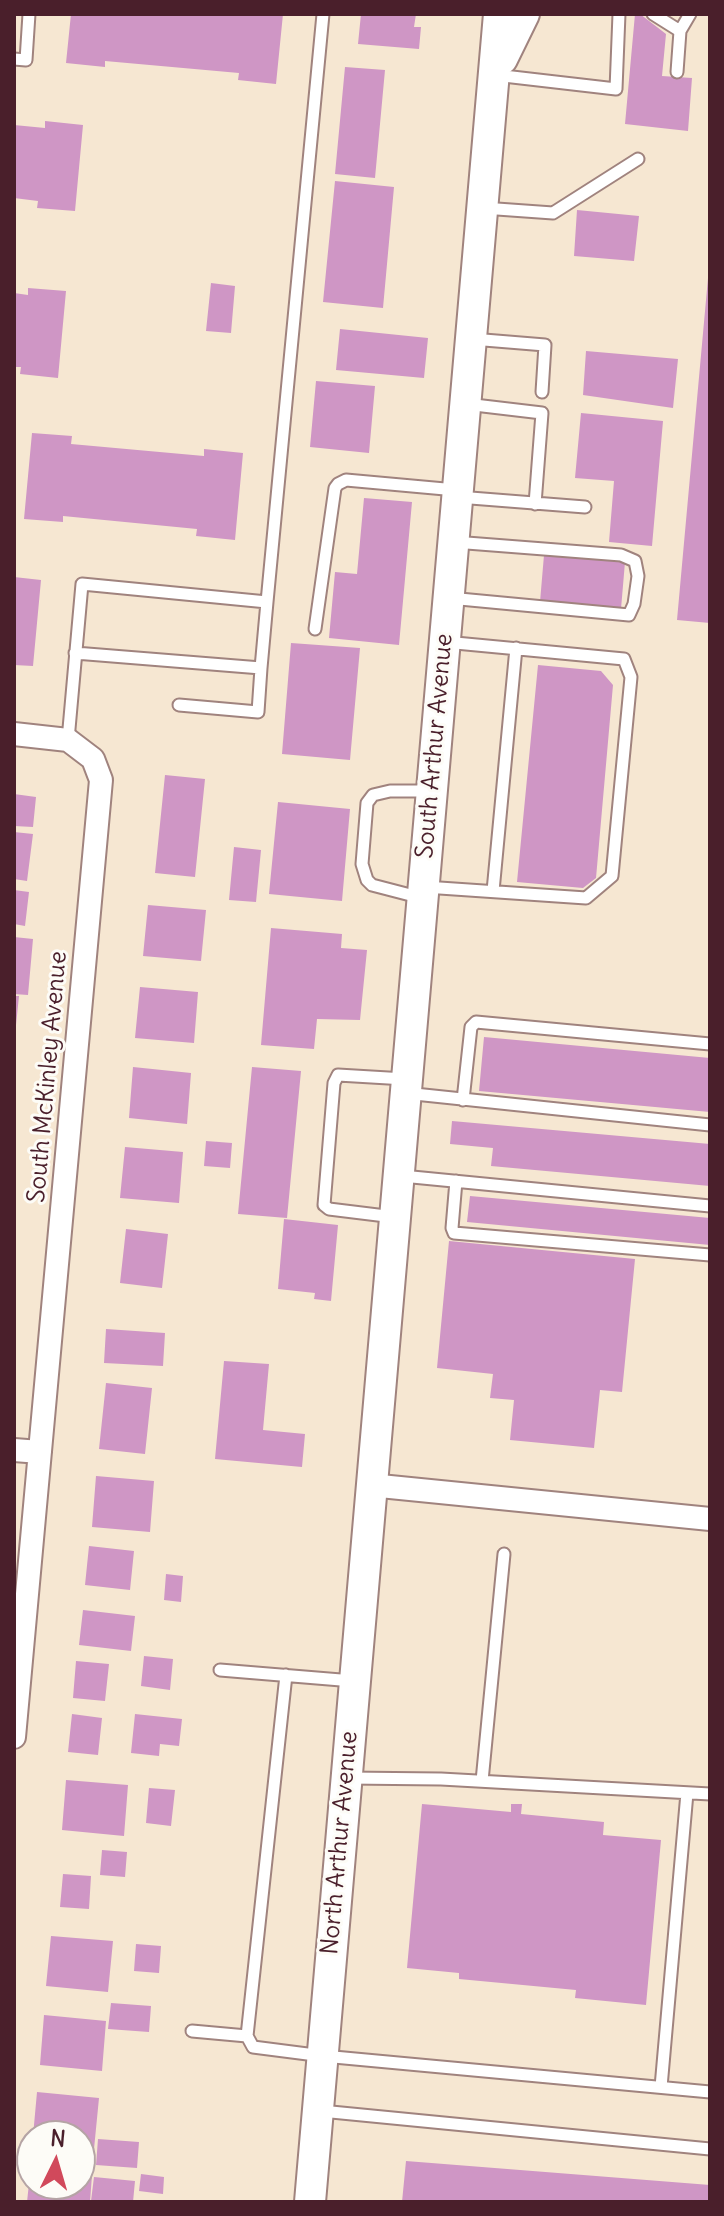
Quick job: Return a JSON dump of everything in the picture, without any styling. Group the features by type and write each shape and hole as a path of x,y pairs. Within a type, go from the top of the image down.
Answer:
{"street":[{"path":"494,75 499,14"},
{"name":"South Arthur Avenue","path":"370,1485 494,75 524,14"},
{"path":"14,734 68,740"},
{"name":"South McKinley Avenue","path":"14,1737 101,780 93,759 68,740"},
{"path":"14,1450 40,1452"},
{"path":"370,1485 710,1519"},
{"name":"North Arthur Avenue","path":"310,2202 370,1485"}],"lane":[{"path":"14,59 26,60 29,14"},
{"path":"179,705 258,712 323,14"},
{"path":"494,75 616,89 619,14"},
{"path":"653,14 680,31"},
{"path":"677,72 680,31 690,14"},
{"path":"483,208 553,213 638,159"},
{"path":"471,339 545,345 542,392"},
{"path":"465,404 542,413 535,504"},
{"path":"315,629 335,488 346,480 535,504 585,507"},
{"path":"448,598 629,615 638,576 635,561 621,555 453,542"},
{"path":"68,740 82,584 267,602"},
{"path":"432,791 390,791 373,795 367,803 362,864 372,885 423,893 493,891 586,898 612,876 631,677 624,659 445,642"},
{"path":"493,891 516,648"},
{"path":"75,653 261,668"},
{"path":"463,1100 471,1027 476,1022 710,1044"},
{"path":"394,1217 329,1209 324,1205 334,1083 338,1075 463,1100 710,1125"},
{"path":"398,1175 710,1206"},
{"path":"456,1181 454,1233 710,1255"},
{"path":"482,1781 504,1554"},
{"path":"220,1670 354,1681"},
{"path":"286,1675 247,2036 253,2047 710,2092"},
{"path":"346,1778 482,1781 710,1794"},
{"path":"661,2087 687,1793"},
{"path":"192,2031 247,2036"},
{"path":"318,2110 710,2149"}],"building":[{"path":"71,14 283,14 276,84 238,80 239,73 105,61 105,67 66,63"},
{"path":"361,14 416,14 414,27 421,27 419,49 358,44"},
{"path":"635,14 640,14 666,34 662,76 692,78 688,131 625,124"},
{"path":"345,67 385,70 375,178 335,174"},
{"path":"45,121 83,125 75,211 37,208 38,201 14,198 14,125 45,128"},
{"path":"335,181 394,187 383,308 323,302"},
{"path":"577,210 639,216 634,261 574,256"},
{"path":"710,278 710,623 677,620"},
{"path":"211,283 235,286 231,333 206,331"},
{"path":"28,288 66,291 58,378 20,374 21,367 14,367 14,293 28,295"},
{"path":"340,329 428,338 424,378 336,370"},
{"path":"586,351 678,359 673,408 583,395"},
{"path":"316,381 375,386 369,453 310,447"},
{"path":"581,413 663,421 652,546 609,542 614,481 575,478"},
{"path":"32,433 72,436 71,444 204,456 204,449 243,453 235,540 196,536 197,529 63,516 63,522 24,519"},
{"path":"364,498 412,502 399,645 329,638 335,572 357,574"},
{"path":"544,555 625,562 621,609 540,602"},
{"path":"14,577 41,580 33,666 14,665"},
{"path":"291,643 360,648 350,760 282,754"},
{"path":"538,665 601,671 613,685 596,878 583,888 517,882"},
{"path":"165,775 205,779 195,877 155,873"},
{"path":"14,794 36,797 33,827 14,826"},
{"path":"278,802 350,809 342,901 269,894"},
{"path":"14,832 33,834 27,881 14,879"},
{"path":"234,847 261,850 256,902 229,900"},
{"path":"14,890 29,892 25,926 14,924"},
{"path":"148,905 206,910 201,961 143,956"},
{"path":"271,928 342,934 341,948 367,950 360,1020 317,1019 314,1049 261,1045"},
{"path":"14,937 33,939 28,995 14,994"},
{"path":"140,987 198,992 194,1043 135,1038"},
{"path":"14,996 19,996 16,1025 14,1025"},
{"path":"484,1037 710,1058 710,1112 479,1091"},
{"path":"133,1067 191,1073 187,1124 129,1118"},
{"path":"252,1067 301,1071 287,1218 238,1214"},
{"path":"452,1121 710,1144 710,1186 491,1166 493,1148 450,1144"},
{"path":"206,1141 232,1143 230,1168 204,1166"},
{"path":"125,1147 183,1152 179,1203 120,1198"},
{"path":"470,1196 710,1218 710,1245 467,1222"},
{"path":"284,1219 338,1225 331,1301 314,1299 315,1293 278,1289"},
{"path":"126,1229 168,1234 162,1288 120,1283"},
{"path":"449,1241 635,1259 622,1392 600,1390 594,1448 510,1440 514,1400 490,1398 493,1374 437,1368"},
{"path":"106,1329 165,1333 163,1366 104,1363"},
{"path":"224,1361 269,1364 263,1430 305,1434 302,1467 215,1459"},
{"path":"106,1383 152,1388 145,1454 99,1449"},
{"path":"96,1476 154,1481 150,1532 92,1527"},
{"path":"89,1546 134,1551 130,1590 85,1585"},
{"path":"166,1574 183,1576 181,1602 164,1600"},
{"path":"83,1610 135,1616 131,1651 79,1645"},
{"path":"144,1656 173,1659 170,1690 141,1686"},
{"path":"76,1661 109,1664 105,1701 73,1698"},
{"path":"72,1714 102,1718 98,1755 68,1752"},
{"path":"135,1714 182,1719 179,1746 160,1744 159,1756 131,1753"},
{"path":"66,1780 128,1785 124,1836 62,1830"},
{"path":"149,1788 175,1790 171,1826 146,1823"},
{"path":"422,1804 511,1812 511,1804 522,1804 521,1814 604,1822 603,1835 661,1840 646,2005 575,1998 576,1990 459,1979 459,1973 407,1968"},
{"path":"102,1850 127,1852 125,1877 100,1875"},
{"path":"63,1874 91,1876 89,1909 60,1907"},
{"path":"51,1936 113,1941 108,1992 46,1986"},
{"path":"136,1944 161,1946 159,1973 134,1971"},
{"path":"111,2003 151,2006 149,2032 108,2029"},
{"path":"44,2015 106,2021 102,2071 40,2065"},
{"path":"37,2092 99,2098 96,2129 96,2120 34,2120"},
{"path":"98,2139 139,2142 137,2168 96,2165"},
{"path":"406,2161 710,2185 710,2202 402,2202"},
{"path":"141,2174 164,2177 163,2194 139,2191"},
{"path":"96,2177 135,2181 133,2202 91,2201 96,2200"},
{"path":"27,2200 90,2200 90,2202"}]}
